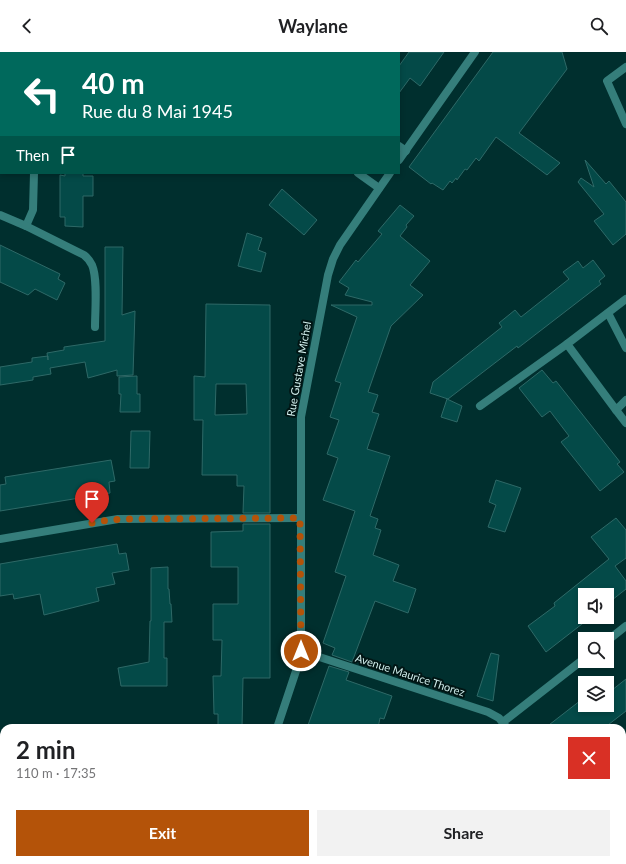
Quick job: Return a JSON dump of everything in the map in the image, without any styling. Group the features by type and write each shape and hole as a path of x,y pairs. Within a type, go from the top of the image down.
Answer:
{"street":[{"path":"402,148 475,52"},
{"path":"626,67 607,81 626,124"},
{"path":"26,226 33,210 34,174"},
{"path":"359,174 379,188"},
{"name":"Rue Gustave Michel","path":"278,724 300,663 301,417 329,270 340,245 389,174"},
{"path":"0,215 26,226 84,255 89,260 94,276 95,327"},
{"path":"480,406 567,344 626,299"},
{"path":"608,313 626,348"},
{"path":"567,344 626,423"},
{"path":"616,410 626,400"},
{"path":"0,539 118,519 300,518"},
{"path":"614,635 626,626"},
{"name":"Avenue Maurice Thorez","path":"301,651 488,712 504,724"},
{"path":"506,724 578,664"}],"building":[{"path":"409,52 444,52 420,86 410,78 400,92 400,65"},
{"path":"493,52 562,52 567,69 519,133 560,163 547,175 496,137 479,161 476,158 457,180 456,178 452,183 450,181 443,190 432,183 431,184 409,167"},
{"path":"585,160 606,184 609,181 626,202 626,234 613,245 594,221 604,214 578,182 581,178 594,187"},
{"path":"65,174 83,174 83,176 93,176 93,196 83,196 83,227 65,226 65,217 60,217 60,175 65,176"},
{"path":"282,189 317,220 304,235 269,205"},
{"path":"400,205 414,216 406,225 407,227 400,236 430,261 410,285 423,295 391,326 368,392 378,395 372,412 379,414 367,449 390,456 370,516 378,519 375,528 381,530 373,555 399,565 393,581 416,589 408,613 375,601 352,662 332,655 335,648 323,643 346,576 335,572 355,511 323,500 338,458 327,454 339,420 330,417 341,383 335,381 357,317 331,305 372,305 372,302 345,295 349,288 339,282 356,260 358,262 382,234 378,231"},
{"path":"247,233 262,238 258,250 266,253 261,272 238,266"},
{"path":"0,245 60,274 58,279 65,283 57,300 35,289 28,295 0,282"},
{"path":"105,247 123,247 122,315 135,311 133,375 117,376 117,370 88,378 85,362 50,368 51,374 33,377 33,380 0,385 0,367 32,362 32,358 47,356 47,353 64,350 64,347 105,341"},
{"path":"593,260 605,276 599,281 601,284 518,348 517,346 448,399 430,393 433,382 502,327 499,323 515,310 521,317 569,279 563,272 578,261 583,268"},
{"path":"206,304 270,305 270,513 243,513 244,486 237,486 237,475 202,475 203,420 194,420 194,376 205,377","holes":["216,384 246,384 247,414 215,415"]},
{"path":"542,370 553,383 556,381 620,462 617,464 624,472 600,491 561,442 569,436 550,411 542,417 519,388"},
{"path":"137,376 137,394 140,394 140,412 120,412 121,394 119,394 119,377"},
{"path":"447,399 462,406 457,422 441,417"},
{"path":"131,431 150,431 149,468 130,468"},
{"path":"111,460 115,481 109,482 110,493 0,511 0,485 6,484 5,477"},
{"path":"496,480 521,488 505,532 488,527 496,505 489,502"},
{"path":"616,518 626,530 626,558 615,566 626,581 626,589 614,598 614,588 578,588 578,624 582,624 546,652 528,626 555,606 554,603 609,559 591,537"},
{"path":"243,524 270,524 270,678 243,678 242,724 218,724 218,714 214,714 213,676 221,676 222,640 213,640 213,604 238,604 238,567 211,567 211,532 243,531"},
{"path":"117,544 119,554 126,553 129,570 112,573 115,584 96,588 99,601 44,615 40,594 14,599 13,594 0,596 0,564"},
{"path":"168,567 168,589 172,622 164,622 164,658 167,658 167,686 121,686 118,668 149,662 151,568"},
{"path":"491,653 499,655 493,701 477,696"},
{"path":"329,666 349,672 346,680 392,696 384,719 380,718 379,724 308,724"},
{"path":"626,679 626,711 609,724 550,724 578,702 578,712 614,712 614,688"}],"route":[{"path":"92,523 118,519 300,518 301,651"}]}
